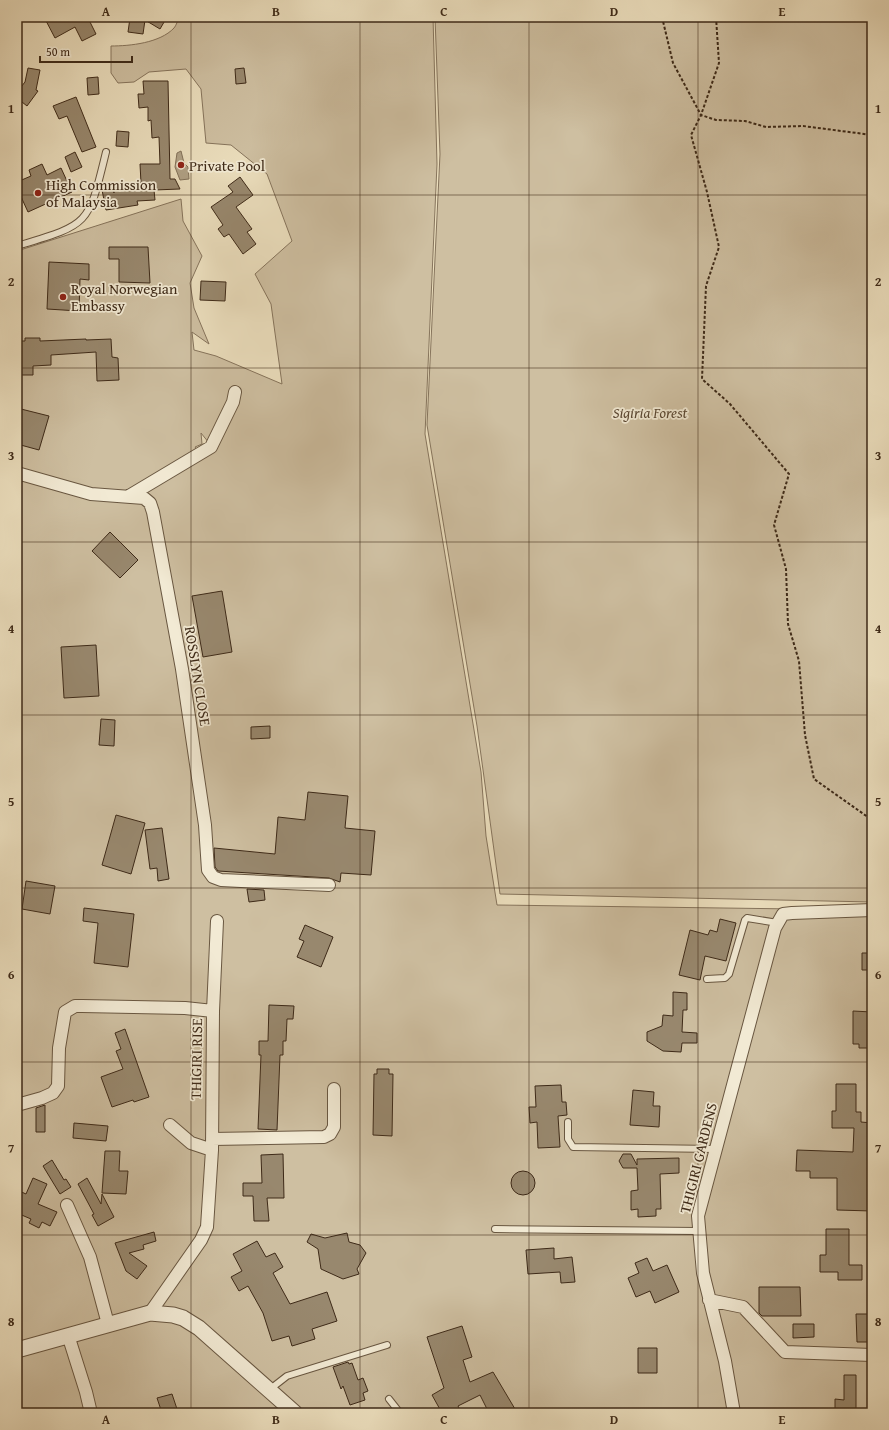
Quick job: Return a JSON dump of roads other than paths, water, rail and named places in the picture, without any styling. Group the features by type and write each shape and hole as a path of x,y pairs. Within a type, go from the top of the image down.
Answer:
{"street":[{"path":"129,496 211,447 233,402 235,392"},
{"name":"ROSSLYN CLOSE","path":"17,473 91,494 144,498 150,503 154,512 184,684 205,825 208,870 213,877 221,880 328,885"},
{"path":"780,918 872,910"},
{"name":"THIGIRI GARDENS","path":"734,1413 725,1361 703,1273 698,1231 700,1202 780,918"},
{"path":"213,1011 217,921"},
{"name":"THIGIRI RISE","path":"17,1105 42,1098 53,1093 58,1086 63,1020 65,1012 70,1009 82,1006 184,1008 213,1011 212,1144 207,1226 201,1240 150,1313"},
{"path":"170,1125 190,1144 212,1144 324,1136 330,1134 334,1127 334,1089"},
{"path":"67,1204 90,1257 108,1324"},
{"path":"709,1300 743,1307 786,1352 872,1355"},
{"path":"17,1350 150,1313 173,1315 191,1322 292,1412"},
{"path":"68,1335 91,1413"}],"lane":[{"path":"17,246 59,234 81,222 90,210 95,198 106,152"},
{"path":"706,979 725,978 730,974 747,918 780,918"},
{"path":"568,1122 568,1139 573,1147 715,1149"},
{"path":"496,1229 698,1231"},
{"path":"269,1390 287,1376 387,1345"},
{"path":"389,1400 400,1413"}],"place":[{"name":"Private Pool","path":"181,165"},
{"name":"High Commission of Malaysia","path":"38,193"},
{"name":"Royal Norwegian Embassy","path":"63,297"}],"park label":[{"name":"Sigiria Forest","path":"650,412"}]}
